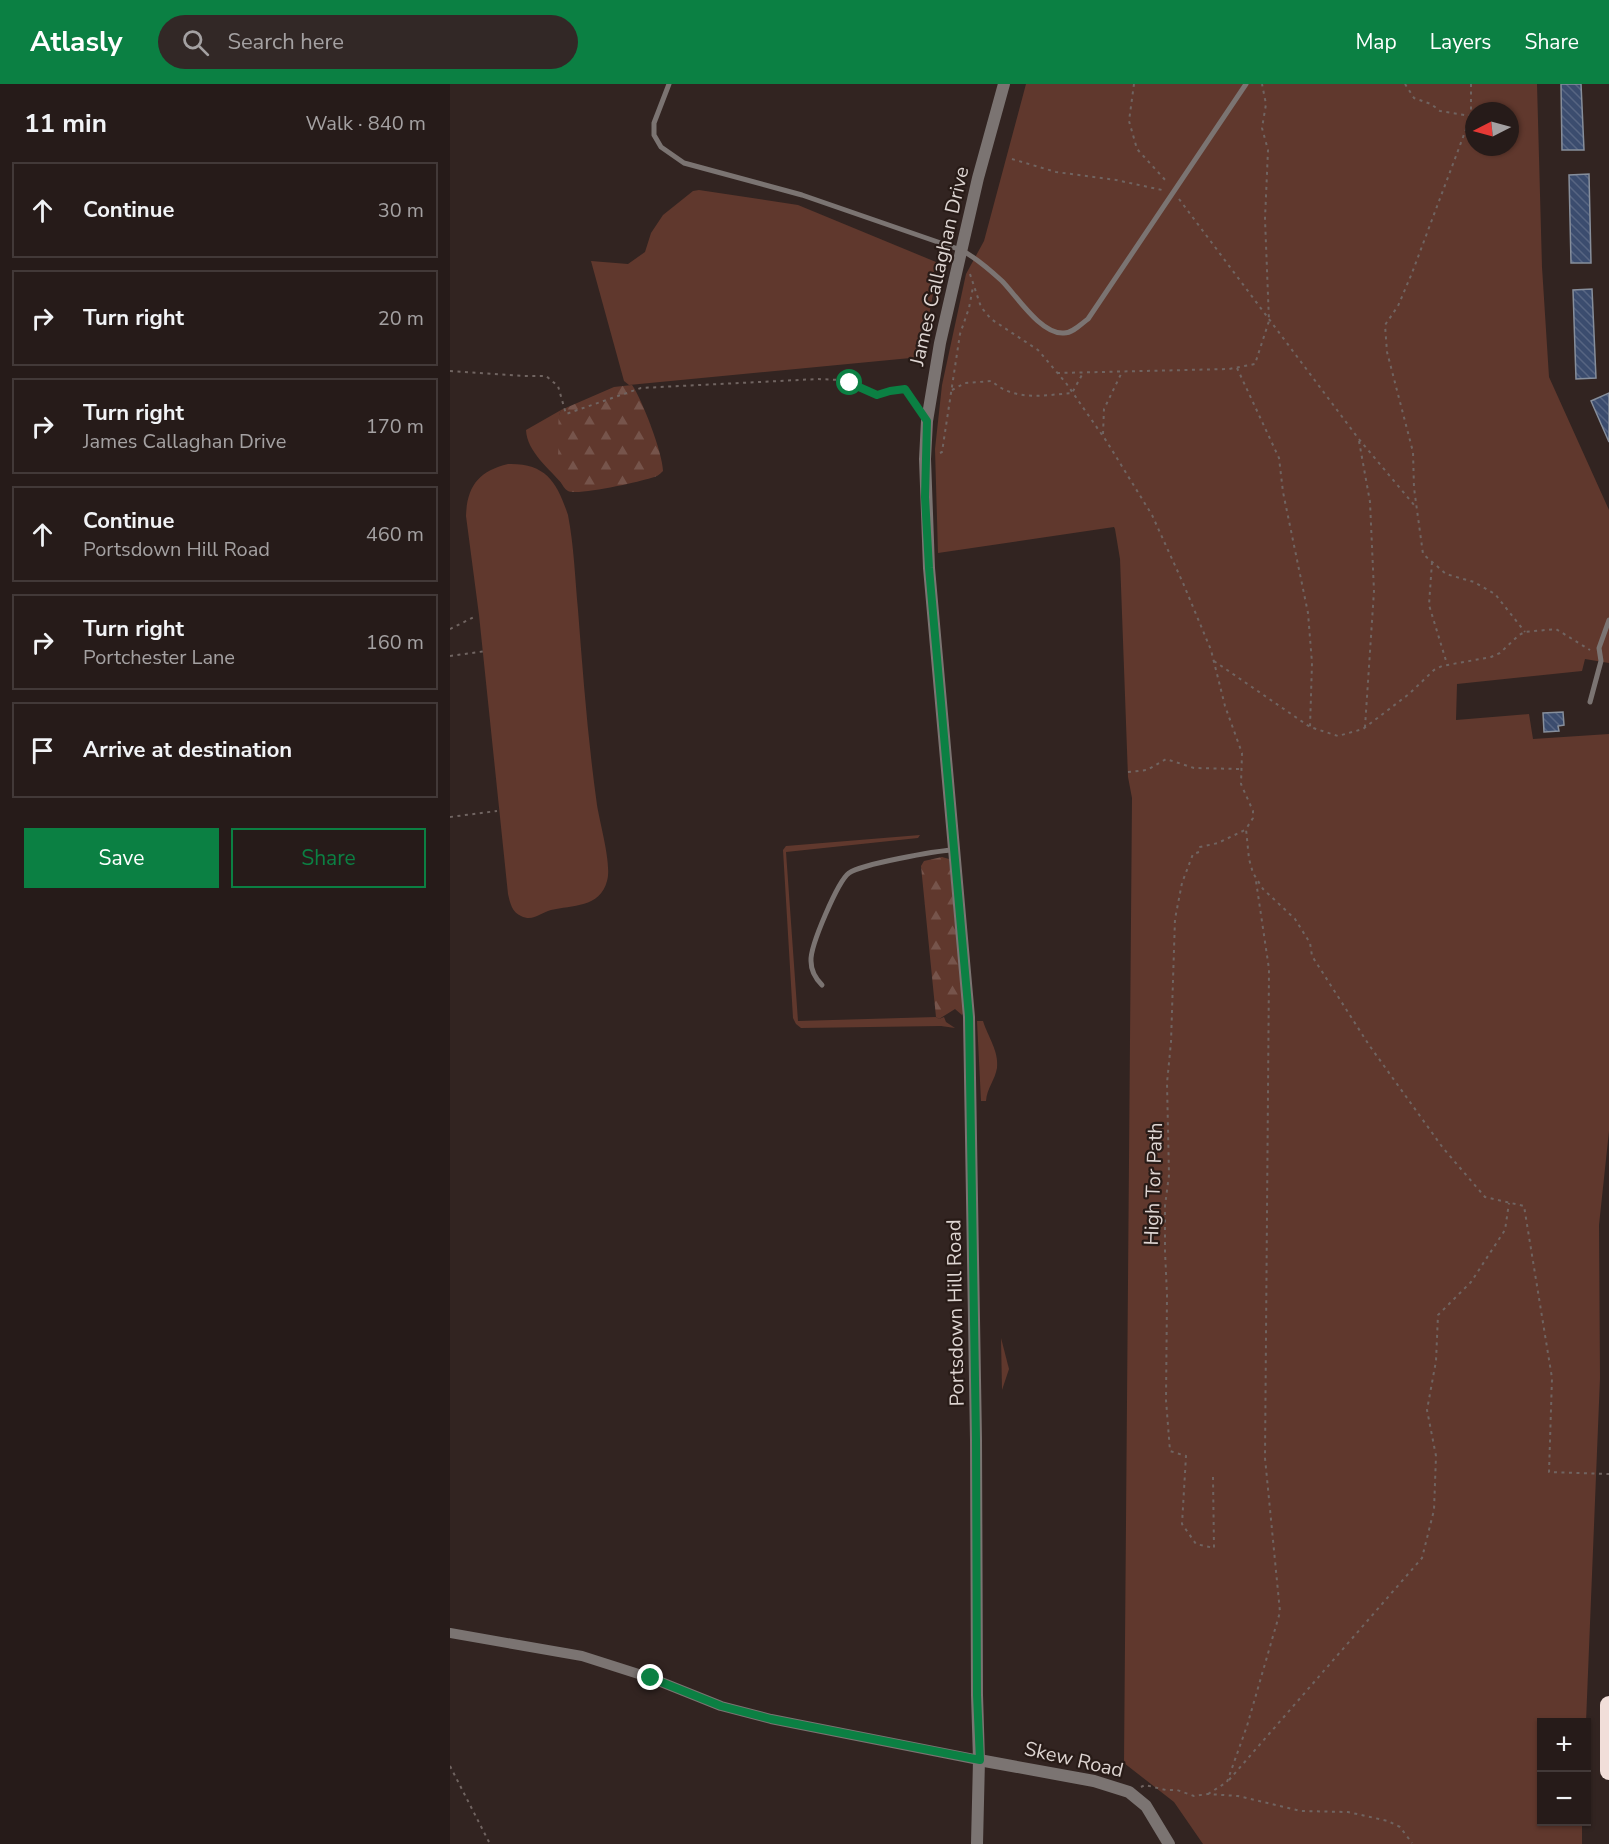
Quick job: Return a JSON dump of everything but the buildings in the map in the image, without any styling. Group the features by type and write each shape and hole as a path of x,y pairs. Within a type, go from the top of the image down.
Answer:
{"highway":[{"path":"1609,1705 1609,1772"}],"street":[{"name":"James Callaghan Drive","path":"949,782 929,568 925,459 927,421 940,343 961,250 1004,84"},
{"name":"Portsdown Hill Road","path":"949,782 969,1017 971,1082 977,1695 980,1760 977,1844"},
{"path":"450,1633 582,1656 651,1678 721,1706 771,1719 980,1760"},
{"name":"Skew Road","path":"980,1760 1094,1780 1129,1792 1146,1806 1169,1844"}],"lane":[{"path":"669,84 654,123 654,135 662,147 684,163 802,195 961,250 1001,280 1039,322 1064,334 1074,330 1088,319 1246,84"},
{"path":"1590,702 1601,661 1599,648 1609,620"},
{"path":"822,985 812,971 812,950 846,876 860,869 929,853 954,850"}],"path":[{"path":"1134,84 1129,121 1137,149 1173,192 1358,438 1417,508"},
{"path":"1058,373 1237,368 1255,364 1269,321 1265,219 1268,150 1262,128 1266,104 1262,84"},
{"path":"1405,84 1414,98 1431,104 1440,111 1465,116"},
{"path":"1471,84 1471,102"},
{"path":"1465,133 1413,273 1398,306 1384,325 1389,360 1413,452 1414,489 1423,554 1446,574 1474,582 1495,594 1525,632"},
{"path":"1012,159 1056,172 1116,180 1173,192"},
{"path":"961,250 981,307 991,319 1038,350 1058,373 1103,435 1152,514 1213,660 1225,706 1242,753 1241,784 1253,811 1253,818 1246,829 1249,859 1256,879 1269,969 1265,1458 1280,1612 1250,1716 1227,1782"},
{"path":"925,459 942,452 960,334 974,284"},
{"path":"1237,368 1278,458 1308,613 1312,663 1310,727"},
{"path":"450,371 546,376 558,386 566,414 641,388 829,379 850,383 877,395 905,389 927,421"},
{"path":"1103,435 1104,409 1122,372"},
{"path":"1072,393 1083,373"},
{"path":"952,390 965,383 992,381 1000,388 1026,396 1072,393"},
{"path":"1358,438 1370,502 1374,591 1365,728"},
{"path":"1431,561 1429,605 1447,665"},
{"path":"450,629 476,616"},
{"path":"1213,660 1310,727 1338,736 1365,728 1409,694 1434,670 1447,665 1491,657 1500,653 1525,632 1556,629 1590,650 1599,648"},
{"path":"450,656 486,651"},
{"path":"1128,772 1147,770 1166,759 1194,768 1242,769"},
{"path":"450,817 497,811"},
{"name":"High Tor Path","path":"1213,1477 1214,1548 1196,1544 1182,1524 1186,1456 1170,1450 1166,1400 1165,1206 1169,1175 1167,1083 1171,1042 1175,919 1182,883 1193,854 1199,852 1200,847 1218,843 1246,829"},
{"path":"1256,879 1263,889 1295,919 1310,943 1312,956 1369,1045 1443,1148 1485,1197 1524,1206 1552,1378 1549,1472 1609,1474"},
{"path":"1208,1794 1227,1782 1422,1558 1434,1510 1436,1456 1427,1410 1436,1361 1438,1315 1471,1282 1505,1230 1509,1203"},
{"path":"450,1766 490,1844"},
{"path":"1129,1792 1145,1785 1178,1790 1194,1796 1208,1794 1238,1796 1301,1811 1348,1812 1388,1821 1400,1827 1412,1843"}],"green space":[{"path":"1026,84 1537,84 1542,267 1549,377 1609,510 1609,663 1585,659 1582,671 1457,684 1456,720 1529,714 1533,739 1609,734 1609,1131 1599,1225 1600,1378 1586,1718 1537,1718 1537,1826 1582,1826 1582,1844 1203,1844 1174,1802 1124,1763 1132,798 1128,777 1120,559 1114,527 938,553 935,449 942,385 966,274 984,241"},
{"path":"693,191 798,205 936,262 938,268 921,357 629,385 624,381 591,261 628,264 645,252 651,233 663,215"},
{"path":"632,385 651,427 660,452 663,471 654,477 621,485 583,492 568,491 561,482 558,468 558,421 561,410 614,387"},
{"path":"561,410 559,419 560,472 563,485 534,453 526,430"},
{"path":"508,464 532,467 541,471 554,484 568,515 591,757 608,865 607,881 603,890 592,901 551,910 529,918 513,910 508,894 479,615 466,516 469,496 476,481 489,471"},
{"path":"920,835 918,838 786,852 798,1021 936,1017 939,1019 944,1017 946,1022 955,1028 941,1026 801,1028 793,1018 783,850 786,846"},
{"path":"942,857 949,859 964,1012 962,1015 955,1009 939,1019 936,1017 921,866 924,861"},
{"path":"977,1021 983,1021 995,1050 997,1062 986,1101 981,1101"},
{"path":"1001,1338 1009,1369 1002,1390"}],"route":[{"path":"651,1678 721,1706 771,1719 980,1760 977,1695 976,1440 969,1017 929,568 925,497 927,421 905,389 877,395 850,383"}]}
